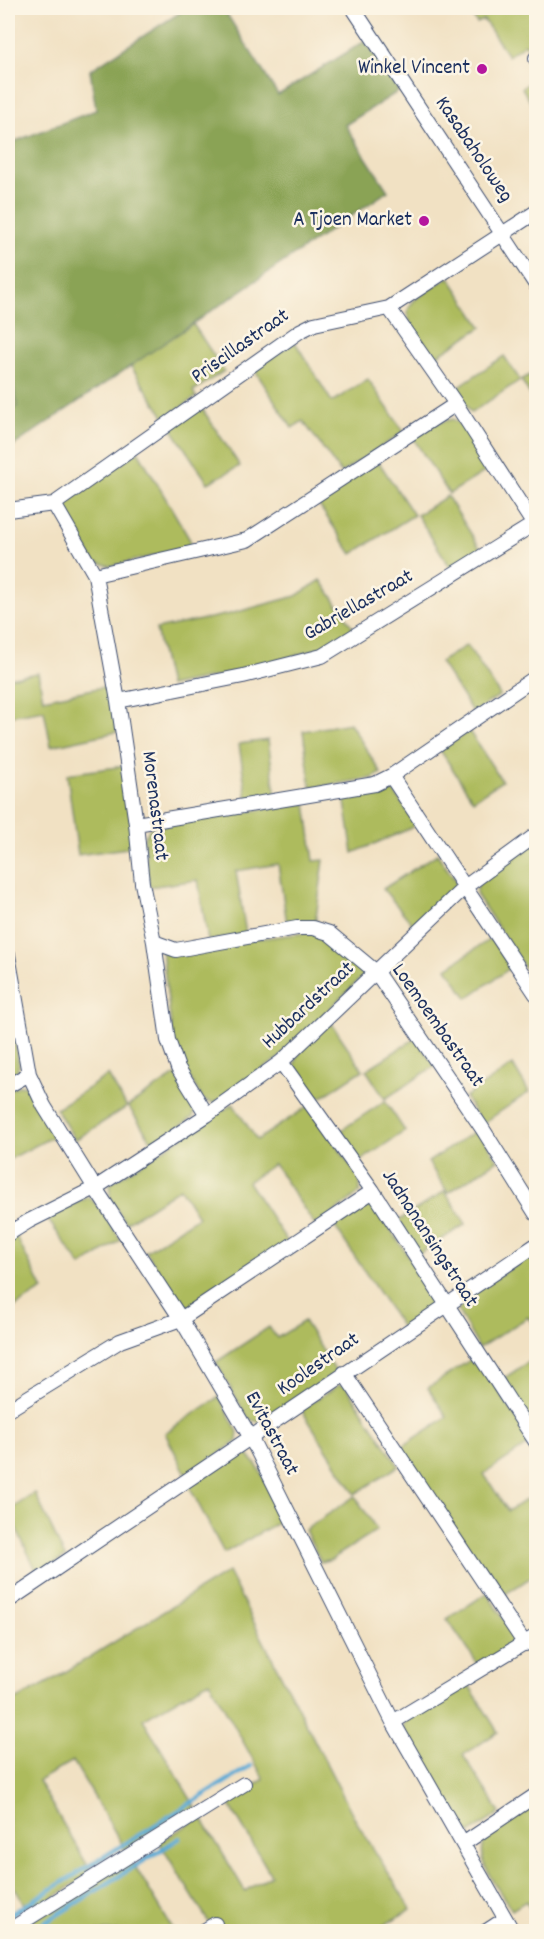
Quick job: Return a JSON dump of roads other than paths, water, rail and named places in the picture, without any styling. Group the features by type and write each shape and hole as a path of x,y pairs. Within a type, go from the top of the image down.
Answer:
{"street":[{"name":"Kasabaholoweg","path":"353,8 537,285"},
{"name":"Priscillastraat","path":"8,510 54,504 300,331 314,324 389,308 537,212"},
{"path":"389,308 456,404 535,526"},
{"path":"95,575 247,540 456,404"},
{"name":"Morenastraat","path":"54,504 95,575 118,701 142,883 154,942 168,1040 178,1068 207,1115"},
{"name":"Gabriellastraat","path":"118,701 243,676 322,656 535,526"},
{"path":"136,824 375,784 391,776 537,677"},
{"path":"391,776 537,994"},
{"name":"Hubbardstraat","path":"8,1234 95,1188 207,1115 281,1062 465,887 537,835"},
{"name":"Loemoembastraat","path":"154,942 176,950 297,928 313,928 329,933 375,972 482,1128 537,1214"},
{"name":"Evitastraat","path":"8,956 29,1074 62,1137 182,1319 251,1438 393,1722 513,1932"},
{"name":"Jadnanansingstraat","path":"281,1062 373,1191 537,1442"},
{"path":"8,1086 29,1074"},
{"path":"8,1410 120,1341 182,1319 373,1191"},
{"name":"Koolestraat","path":"8,1601 537,1245"},
{"path":"344,1373 531,1640 393,1722"},
{"path":"8,1931 244,1784"},
{"path":"463,1844 537,1795"},
{"path":"485,1932 505,1919"},
{"path":"202,1932 215,1924"}],"waterway":[{"path":"8,1916 251,1766"},
{"path":"30,1932 180,1838"}],"place":[{"name":"Winkel Vincent","path":"482,69"},
{"name":"A Tjoen Market","path":"424,221"}]}
